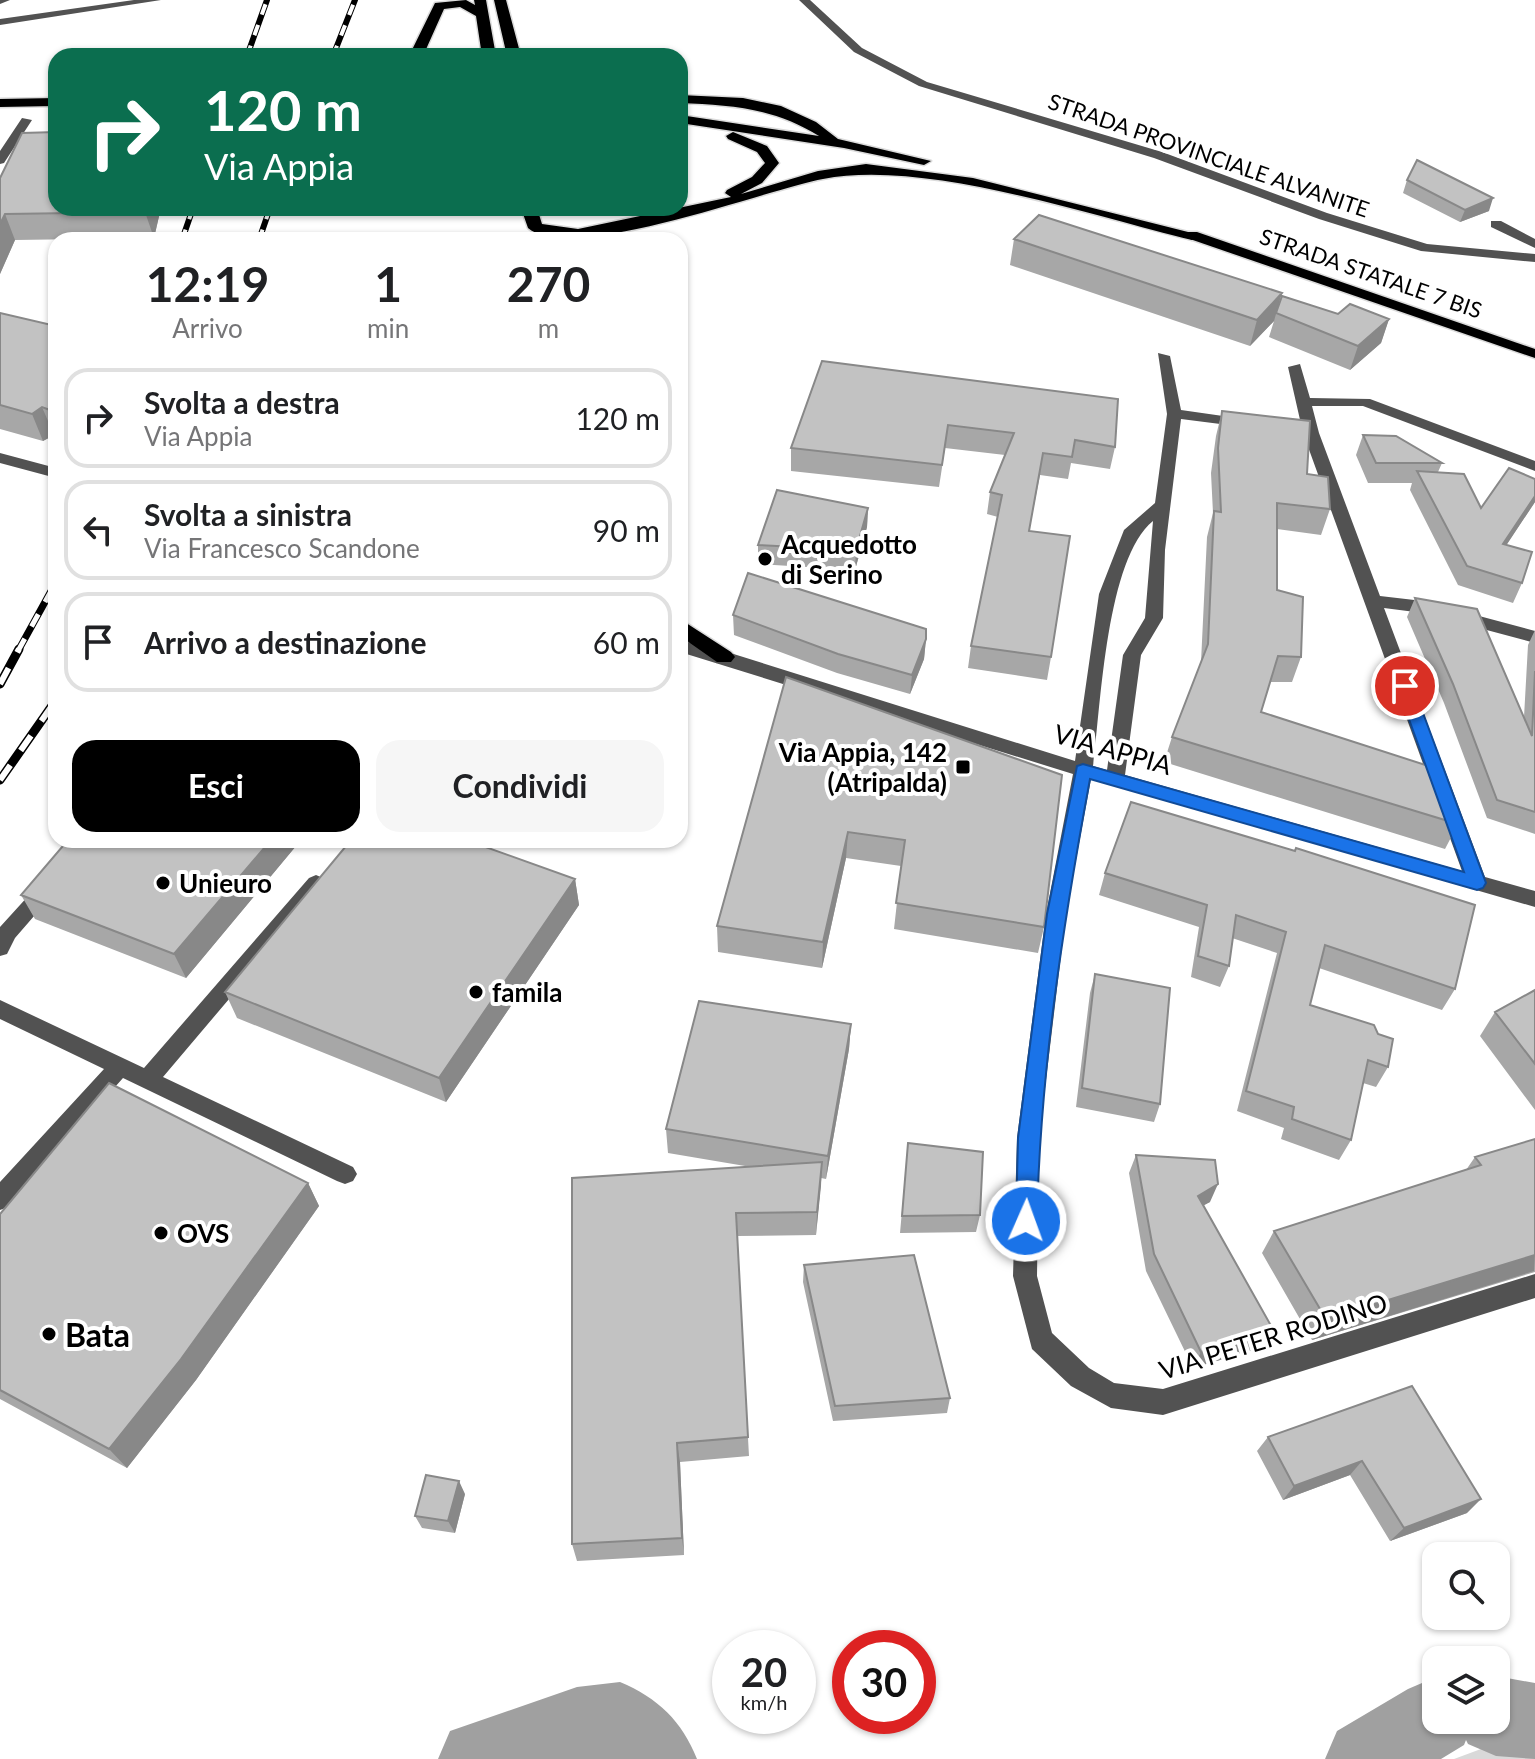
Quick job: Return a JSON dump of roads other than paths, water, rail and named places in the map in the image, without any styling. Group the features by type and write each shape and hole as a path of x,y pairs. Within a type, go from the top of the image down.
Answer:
{"highway":[{"path":"405,48 426,0"},
{"path":"480,0 488,48"},
{"path":"500,0 512,48"},
{"path":"420,48 439,6 466,4 483,15"},
{"path":"0,93 48,93"},
{"path":"688,99 768,104 794,114 844,144"},
{"path":"0,103 48,102"},
{"path":"748,103 775,112 784,120 776,128 761,130"},
{"path":"688,120 844,144 1192,235"},
{"path":"688,130 977,178"},
{"path":"688,202 735,191 771,168 769,153 733,136"},
{"path":"688,211 745,199 846,169 977,178"},
{"path":"531,216 533,226 547,232"},
{"path":"588,232 665,216"},
{"path":"610,232 623,225"},
{"path":"688,632 724,657"}],"main road":[{"name":"STRADA STATALE 7 BIS","path":"1192,235 1535,354"}],"street":[{"path":"0,22 156,0"},
{"name":"STRADA PROVINCIALE ALVANITE","path":"804,0 858,50 923,84 1158,155 1323,216 1426,248 1535,258"},
{"path":"0,160 26,120"},
{"path":"1496,224 1535,244"},
{"path":"1115,779 1135,646 1154,618 1157,550 1174,414 1163,356"},
{"path":"1295,367 1306,402 1304,432 1374,601 1477,883"},
{"path":"1306,402 1365,402 1535,466"},
{"path":"1174,414 1265,426"},
{"path":"0,458 48,471"},
{"name":"VIA PETER RODINO","path":"1165,503 1132,530 1107,594 1083,770 1056,914 1028,1138 1025,1276 1041,1340 1080,1377 1111,1395 1163,1402 1535,1286"},
{"path":"1374,601 1423,607 1535,637"},
{"path":"1099,643 1135,646"},
{"name":"VIA APPIA","path":"688,648 1083,770 1534,899"},
{"path":"147,1080 333,864"},
{"path":"0,948 7,933 59,875"},
{"path":"0,1009 345,1174"},
{"path":"0,1199 119,1067"}],"waterway":[{"path":"1510,1719 1535,1723"},
{"path":"478,1759 577,1727 620,1722 657,1759"},
{"path":"1365,1759 1422,1725"}],"railway":[{"path":"250,48 267,0"},
{"path":"336,48 355,0"},
{"path":"185,232 190,216"},
{"path":"262,232 267,216"},
{"path":"18,651 48,597"},
{"path":"0,684 19,649"},
{"path":"0,780 48,711"}],"place":[{"name":"Acquedotto di Serino","path":"765,559"},
{"name":"Via Appia, 142 (Atripalda)","path":"963,767"},
{"name":"Unieuro","path":"163,883"},
{"name":"famila","path":"476,992"},
{"name":"OVS","path":"161,1233"},
{"name":"Bata","path":"49,1334"}]}
